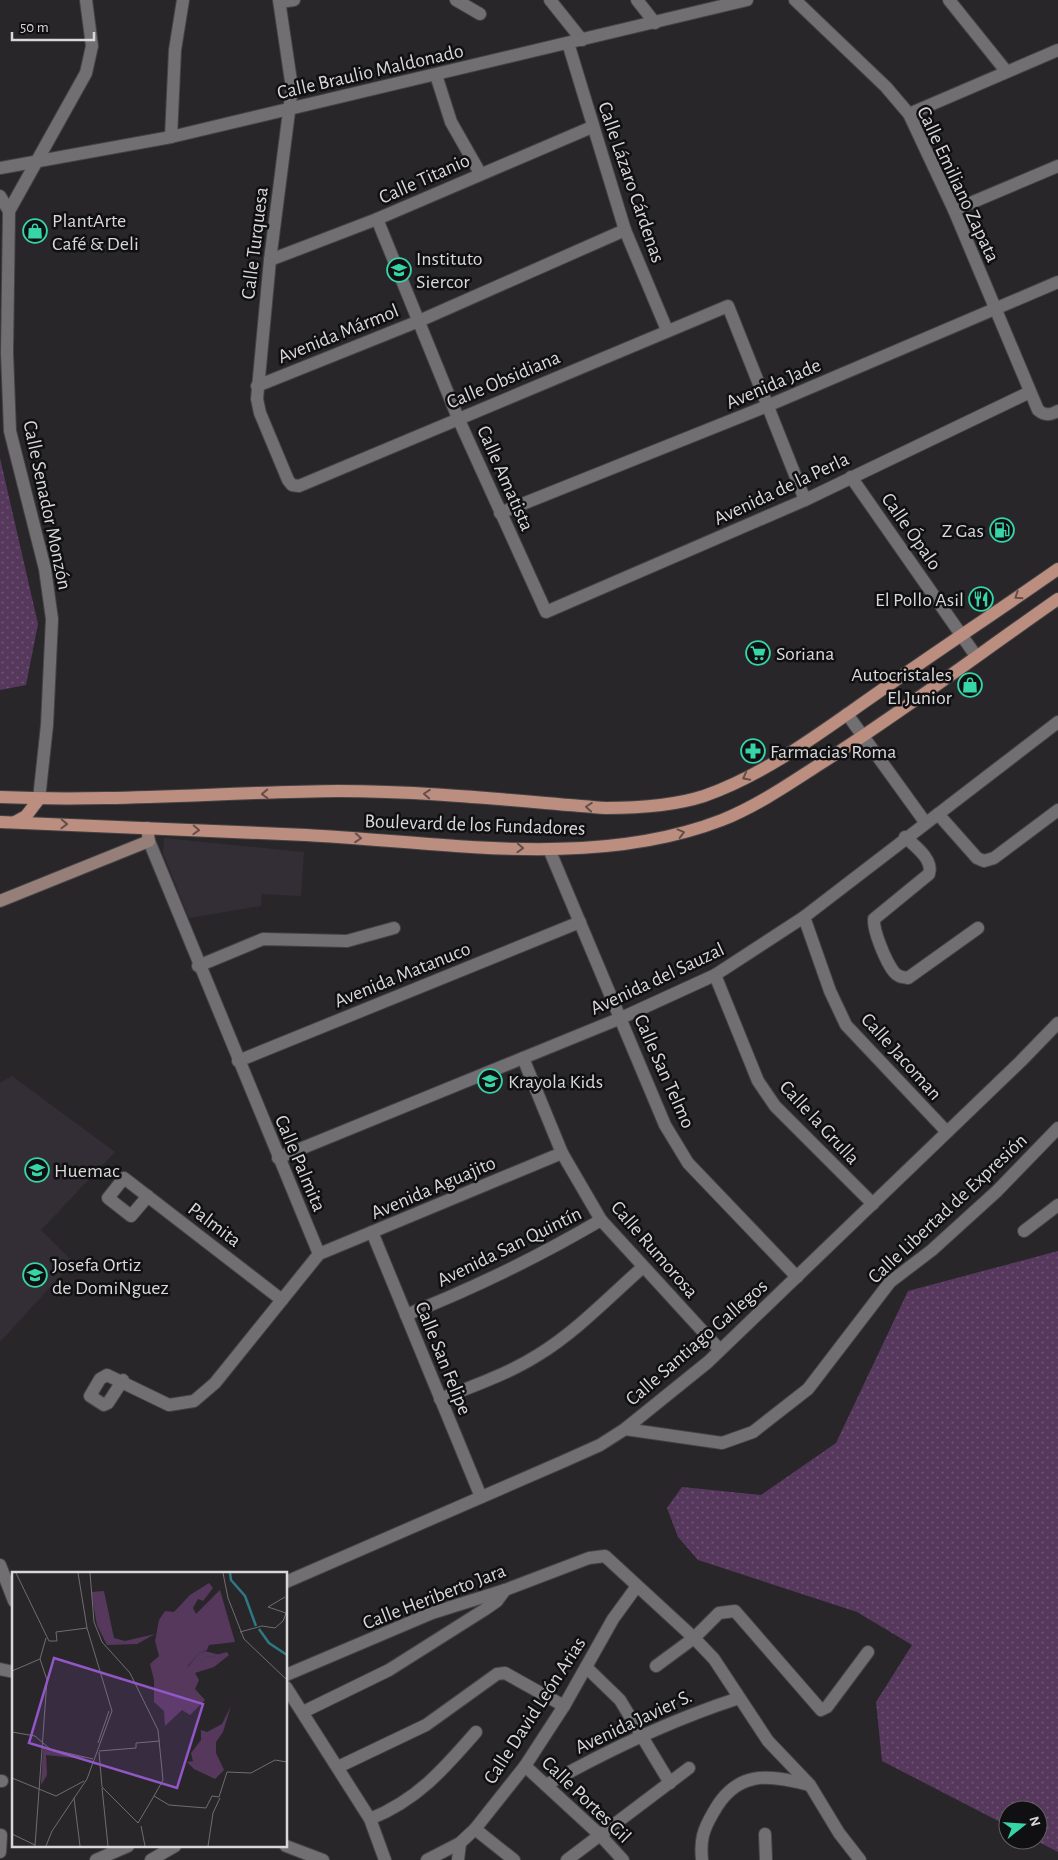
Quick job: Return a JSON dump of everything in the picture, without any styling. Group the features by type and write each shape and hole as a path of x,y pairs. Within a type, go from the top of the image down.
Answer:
{"main road":[{"name":"Boulevard de los Fundadores","path":"0,797 39,798 338,792 420,794 632,808 668,804 702,796 729,786 779,758 847,714 1058,569"},
{"name":"Boulevard de los Fundadores","path":"0,822 549,849 615,846 651,841 724,819 760,802 863,735 1058,599"},
{"path":"15,822 26,816 39,798"},
{"name":"Calle Palmita","path":"147,828 149,842"},
{"path":"0,901 149,842"}],"street":[{"name":"Calle Senador Monzón","path":"39,798 47,725 52,619 44,569 10,431 6,281 9,211 86,73 92,46 86,0"},
{"path":"171,137 175,50 183,0"},
{"path":"279,1 294,0"},
{"path":"456,0 480,14"},
{"path":"550,0 582,40"},
{"path":"637,0 655,23"},
{"name":"Calle Braulio Maldonado","path":"0,168 39,159 89,153 171,137 747,0"},
{"name":"Calle Emiliano Zapata","path":"795,0 886,87 909,114 954,210 1038,410 1043,414 1051,415 1058,411"},
{"path":"949,0 1006,72"},
{"name":"Calle Turquesa","path":"279,1 292,88 270,260 257,399 260,413 288,480 292,485"},
{"name":"Calle Lázaro Cárdenas","path":"568,44 625,230 667,330"},
{"path":"909,114 1058,50"},
{"path":"436,75 451,122 480,173"},
{"name":"Calle Titanio","path":"270,260 377,219 480,173 592,127"},
{"path":"954,210 1058,166"},
{"path":"0,196 9,211"},
{"name":"Calle Amatista","path":"377,219 458,418 546,612"},
{"name":"Avenida Mármol","path":"257,386 419,321 625,230"},
{"name":"Avenida Jade","path":"500,513 767,406 1058,282"},
{"name":"Calle Obsidiana","path":"292,485 299,486 728,306 767,406"},
{"name":"Avenida de la Perla","path":"546,612 805,500 1030,392"},
{"path":"767,406 805,500"},
{"name":"Calle Ópalo","path":"852,477 976,656"},
{"path":"847,714 925,822"},
{"name":"Avenida del Sauzal","path":"278,1158 621,1018 715,976 804,917 905,837 1058,722"},
{"path":"938,814 977,858 984,862 994,858 1058,810"},
{"path":"905,837 930,863 931,869 929,874 874,919 873,928 894,972 900,977 908,978 978,928"},
{"name":"Calle Palmita","path":"149,842 198,966 319,1254"},
{"name":"Calle San Telmo","path":"549,849 665,1125 688,1163 796,1277"},
{"name":"Calle Jacoman","path":"804,917 830,991 846,1025 947,1132"},
{"name":"Avenida Matanuco","path":"238,1061 580,922"},
{"path":"198,966 263,939 346,941 394,928"},
{"name":"Calle la Grulla","path":"715,976 758,1081 766,1094 775,1106 873,1204"},
{"name":"Calle Santiago Gallegos","path":"288,1581 600,1445 625,1429 720,1350 1058,1023"},
{"name":"Calle Rumorosa","path":"523,1058 562,1153 601,1220 720,1350"},
{"name":"Calle Libertad de Expresión","path":"625,1429 722,1443 730,1442 753,1432 808,1389 890,1282 932,1250 996,1191 1058,1128"},
{"name":"Avenida Aguajito","path":"319,1254 562,1153"},
{"name":"Palmita","path":"148,1196 131,1216 108,1198 124,1178 148,1196 282,1300"},
{"path":"1024,1231 1058,1205"},
{"name":"Avenida San Quintín","path":"406,1314 514,1269 601,1220"},
{"name":"Calle San Felipe","path":"372,1232 481,1497"},
{"path":"120,1379 169,1405 194,1401 215,1383 319,1254"},
{"path":"440,1399 486,1381 537,1356 571,1332 643,1267"},
{"name":"Calle Heriberto Jara","path":"288,1674 432,1614 505,1590 596,1556 605,1556 637,1586"},
{"path":"0,1566 12,1596"},
{"path":"637,1586 694,1638 724,1672 768,1741 810,1785 839,1833 860,1860"},
{"name":"Calle David León Arias","path":"427,1860 460,1843 475,1828 525,1766 564,1706 612,1619 637,1586"},
{"path":"303,1712 388,1670 484,1610 497,1601 505,1590"},
{"path":"656,1666 694,1638 719,1613 735,1611 821,1710 827,1707 868,1652"},
{"path":"586,1667 620,1700 670,1782"},
{"path":"338,1767 426,1725 497,1674 505,1673 564,1706"},
{"path":"288,1690 370,1819 385,1860"},
{"name":"Avenida Javier S.","path":"546,1785 589,1760 642,1735 696,1712 739,1698"},
{"path":"370,1819 394,1810 414,1796 438,1776 476,1732"},
{"name":"Calle Portes Gil","path":"525,1766 600,1835 623,1860"},
{"path":"567,1860 689,1768"},
{"path":"702,1860 700,1842 709,1818 722,1796 737,1784 769,1777 810,1785"},
{"path":"475,1828 514,1860"},
{"path":"765,1834 766,1860"},
{"path":"0,1852 1,1835"},
{"path":"458,1860 460,1843"},
{"path":"288,1847 323,1860"},
{"path":"96,1860 123,1848"},
{"path":"151,1860 172,1848"}],"shaded area":[{"path":"0,458 38,624 26,685 0,690"},
{"path":"164,838 304,852 301,896 262,894 261,906 189,918 163,853"},
{"path":"12,1076 115,1152 41,1230 73,1262 0,1342 0,1083"},
{"path":"1058,1251 1058,1852 1048,1847 1048,1800 998,1800 998,1821 882,1761 876,1702 912,1645 857,1612 698,1560 678,1537 667,1508 682,1487 761,1495 836,1443 908,1291"}],"place":[{"name":"PlantArte Café & Deli","path":"35,231"},
{"name":"Instituto Siercor","path":"399,270"},
{"name":"Z Gas","path":"1002,530"},
{"name":"El Pollo Asil","path":"981,599"},
{"name":"Soriana","path":"758,653"},
{"name":"Autocristales El Junior","path":"970,685"},
{"name":"Farmacias Roma","path":"753,751"},
{"name":"Krayola Kids","path":"490,1081"},
{"name":"Huemac","path":"37,1170"},
{"name":"Josefa Ortiz de DomiNguez","path":"35,1275"}]}
